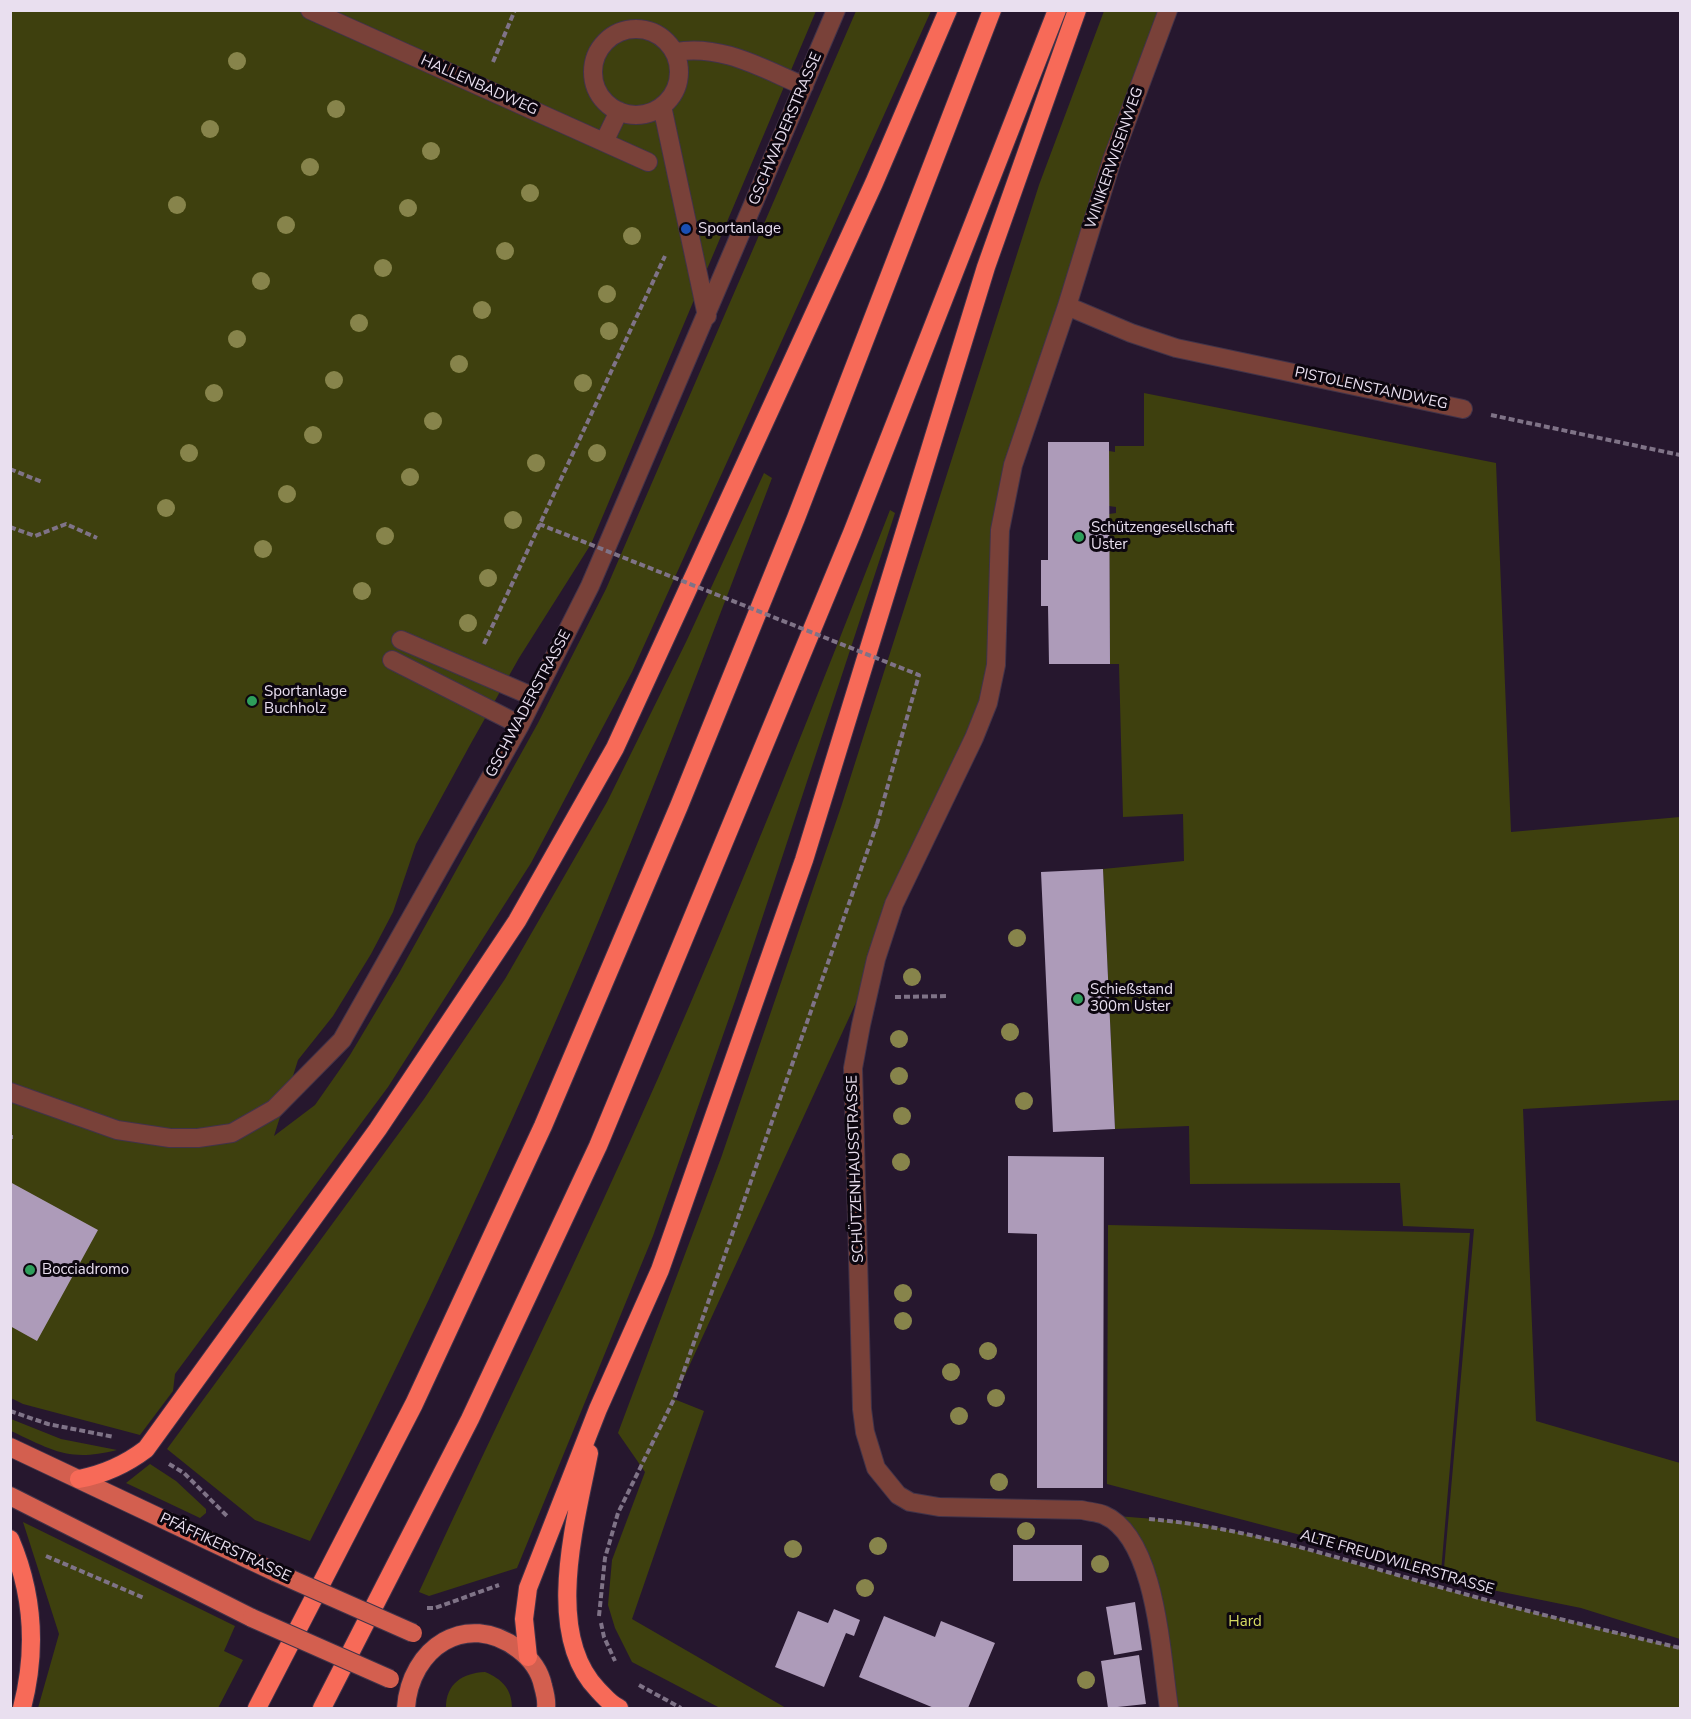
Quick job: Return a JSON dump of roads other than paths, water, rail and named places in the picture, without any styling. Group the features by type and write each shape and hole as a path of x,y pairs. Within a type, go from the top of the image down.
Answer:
{"highway":[{"path":"79,1479 103,1474 126,1463 146,1449 378,1129 517,921 615,748 874,183 948,10"},
{"path":"257,1708 414,1404 543,1126 679,806 796,518 992,10"},
{"path":"322,1708 470,1419 598,1146 852,533 1057,10"},
{"path":"528,1657 524,1619 528,1588 598,1409 660,1270 804,860 986,267 1077,10"},
{"path":"598,1409 569,1556 568,1604 573,1648 591,1683 619,1708"},
{"path":"10,1539 28,1592 33,1628 32,1658 22,1708"}],"main road":[{"name":"PFÄFFIKERSTRASSE","path":"10,1447 275,1572 413,1633 443,1642"},
{"path":"10,1496 252,1618 390,1680 407,1699"},
{"path":"407,1699 415,1669 427,1653 443,1642 463,1635 487,1634 506,1640 528,1657 542,1678 546,1708"}],"street":[{"name":"HALLENBADWEG","path":"310,10 648,162"},
{"name":"GSCHWADERSTRASSE","path":"10,1092 117,1130 170,1138 198,1138 232,1132 274,1109 342,1040 520,725 590,586 836,10"},
{"name":"WINIKERWISENWEG","path":"1067,306 1112,160 1168,10"},
{"path":"639,28 654,32 666,40 675,52 679,66 678,82 672,96 662,106 649,113 634,115 619,111 607,103 598,91 593,76 594,62 606,42 624,30 639,28"},
{"path":"675,52 697,48 730,54 804,86"},
{"path":"662,106 707,316"},
{"path":"604,142 619,111"},
{"name":"PISTOLENSTANDWEG","path":"1067,306 1131,333 1176,348 1463,409"},
{"name":"SCHÜTZENHAUSSTRASSE","path":"1067,306 1013,465 1000,530 996,665 987,703 974,738 894,904 876,959 853,1068 862,1408 865,1432 876,1468 898,1495 925,1506 1082,1510 1104,1515 1132,1539 1142,1557 1148,1578 1169,1708"},
{"path":"401,640 534,697"},
{"path":"392,660 520,725"}],"place":[{"name":"Sportanlage","path":"686,229"},
{"name":"Schützengesellschaft Uster","path":"1079,537"},
{"name":"Sportanlage Buchholz","path":"252,701"},
{"name":"Schießstand 300m Uster","path":"1078,999"},
{"name":"Bocciadromo","path":"30,1270"}],"park label":[{"name":"Hard","path":"1245,1622"}]}
